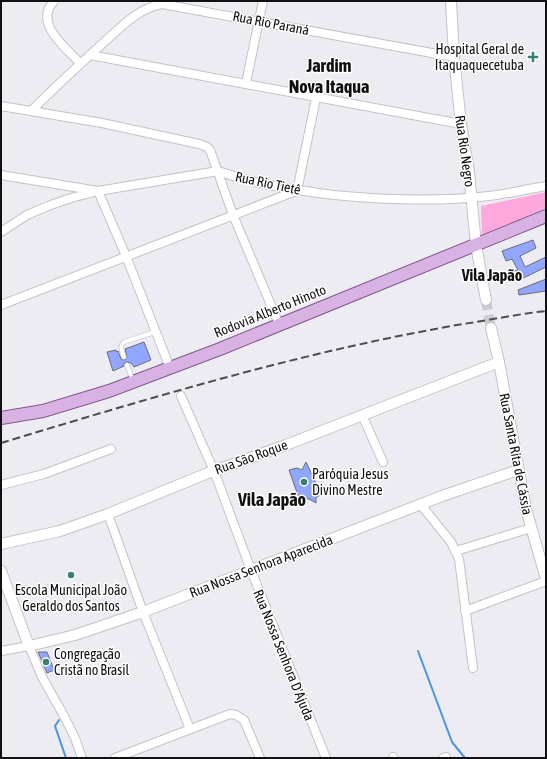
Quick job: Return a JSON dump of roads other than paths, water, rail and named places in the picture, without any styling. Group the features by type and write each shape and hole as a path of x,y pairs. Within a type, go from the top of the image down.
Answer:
{"main road":[{"name":"Rodovia Alberto Hinoto","path":"1,418 50,409 109,391 170,368 546,216"}],"street":[{"path":"54,1 48,10 47,15 49,28 80,63"},
{"path":"246,84 263,1"},
{"name":"Rua Rio Negro","path":"450,1 460,124 472,198 476,245 486,300"},
{"name":"Rua Rio Paraná","path":"31,111 80,63 124,24 155,5 162,4 454,57"},
{"path":"90,55 460,124"},
{"path":"1,305 297,191 316,98"},
{"path":"1,106 102,124 199,144 207,147 210,150 233,215 279,324"},
{"name":"Rua Rio Tietê","path":"1,232 27,215 48,206 98,192 218,171 297,191 378,199 448,200 492,196 546,186"},
{"path":"1,175 98,192 126,256 170,368"},
{"name":"Rua Santa Rita de Cássia","path":"491,328 499,362 518,470 531,528 546,580"},
{"name":"Rua São Roque","path":"1,544 60,532 214,471 286,445 499,362"},
{"name":"Rua Nossa Senhora D'Ajuda","path":"181,396 214,471 251,570 326,758"},
{"path":"362,415 383,462"},
{"path":"1,485 44,474 111,449"},
{"name":"Rua Nossa Senhora Aparecida","path":"1,651 76,635 143,612 421,504 518,470"},
{"path":"421,504 451,542 459,559 473,668"},
{"path":"108,514 143,612 190,729"},
{"path":"456,551 531,528"},
{"path":"1,571 42,677 75,738 82,758"},
{"path":"465,611 546,580"},
{"path":"114,758 230,714 236,715 244,720 260,758"}],"lane":[{"path":"124,357 121,348 121,345 124,342 155,332"},
{"path":"127,364 133,382"}],"waterway":[{"path":"418,651 452,742 465,758"},
{"path":"59,720 55,726 66,758"}],"tunnel":[{"path":"486,300 491,328"}],"railway":[{"path":"1,443 172,392 287,361 404,335 546,311"}],"place":[{"name":"Hospital Geral de Itaquaquecetuba","path":"533,57"},
{"name":"Paróquia Jesus Divino Mestre","path":"304,482"},
{"name":"Escola Municipal João Geraldo dos Santos","path":"71,575"},
{"name":"Congregação Cristã no Brasil","path":"46,662"}],"district":[{"name":"Jardim Nova Itaqua","path":"329,76"},
{"name":"Vila Japão","path":"492,275"},
{"name":"Vila Japão","path":"272,500"}]}
